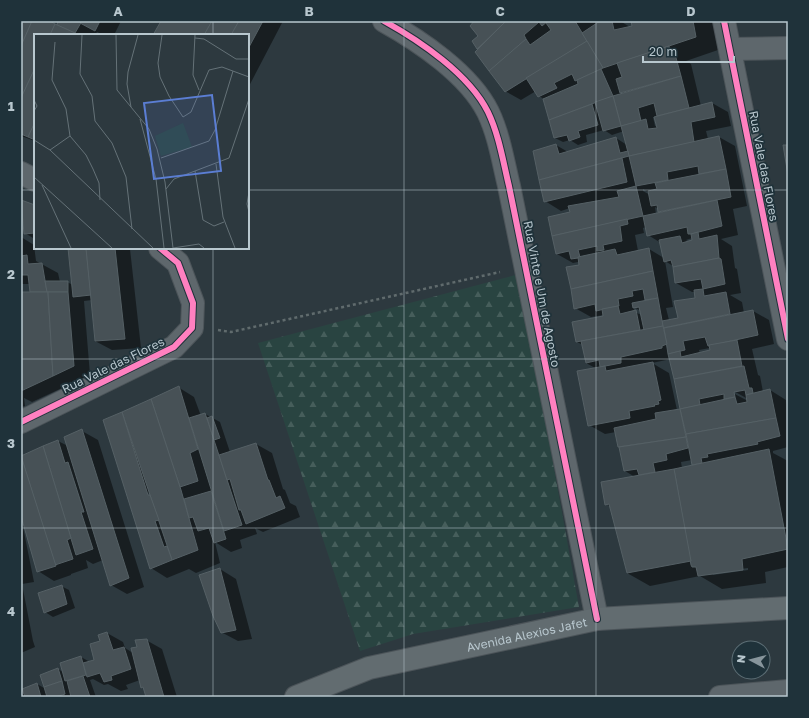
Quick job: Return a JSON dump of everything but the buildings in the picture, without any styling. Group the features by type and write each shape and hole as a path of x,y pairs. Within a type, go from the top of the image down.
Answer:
{"main road":[{"name":"Avenida Alexios Jafet","path":"296,697 369,668 597,619 788,608"}],"street":[{"name":"Rua Vinte e Um de Agosto","path":"384,21 408,34 461,76 478,94 488,113 498,141 526,266 597,619"},
{"name":"Rua Vale das Flores","path":"724,21 781,272 788,339"},
{"path":"730,49 788,48"},
{"path":"21,173 34,180"},
{"path":"161,249 178,264 193,303 192,328"},
{"name":"Rua Vale das Flores","path":"21,422 174,347 192,328"},
{"path":"720,697 788,691"}],"path":[{"path":"192,328 231,332 526,266"}],"green space":[{"path":"519,274 579,607 413,634 360,651 258,343"}],"cycle path":[{"path":"384,21 413,38 456,72 480,98 488,112 495,130 509,186 597,619"},
{"path":"724,21 788,339"},
{"path":"21,422 174,347 192,328 193,303 178,263 161,249"}]}
